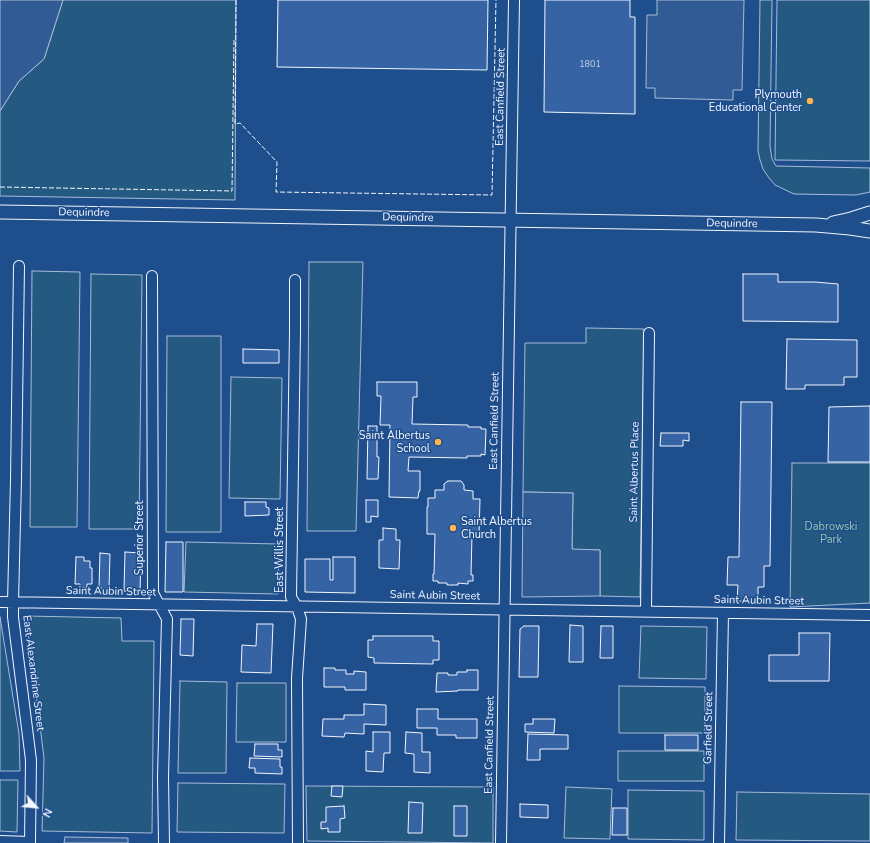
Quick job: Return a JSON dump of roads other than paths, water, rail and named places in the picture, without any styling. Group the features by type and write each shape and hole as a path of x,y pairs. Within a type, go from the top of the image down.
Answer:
{"street":[{"name":"East Canfield Street","path":"501,843 514,0"},
{"name":"Dequindre","path":"0,212 816,225 870,231"},
{"name":"Dequindre","path":"816,225 840,222 870,213"},
{"name":"East Alexandrine Street","path":"19,266 16,478 12,602 31,760 30,842"},
{"name":"Superior Street","path":"152,276 153,593 167,619 163,777 164,843"},
{"name":"East Willis Street","path":"295,280 291,597 297,607 301,619 297,678 298,843"},
{"name":"Saint Albertus Place","path":"646,611 649,333"},
{"name":"Saint Aubin Street","path":"0,602 870,615"},
{"name":"Garfield Street","path":"719,843 723,613"},
{"path":"0,841 30,842"}],"place":[{"name":"Plymouth Educational Center","path":"810,101"},
{"name":"Saint Albertus School","path":"438,442"},
{"name":"Saint Albertus Church","path":"453,528"}],"park label":[{"name":"Dabrowski Park","path":"831,533"}]}
